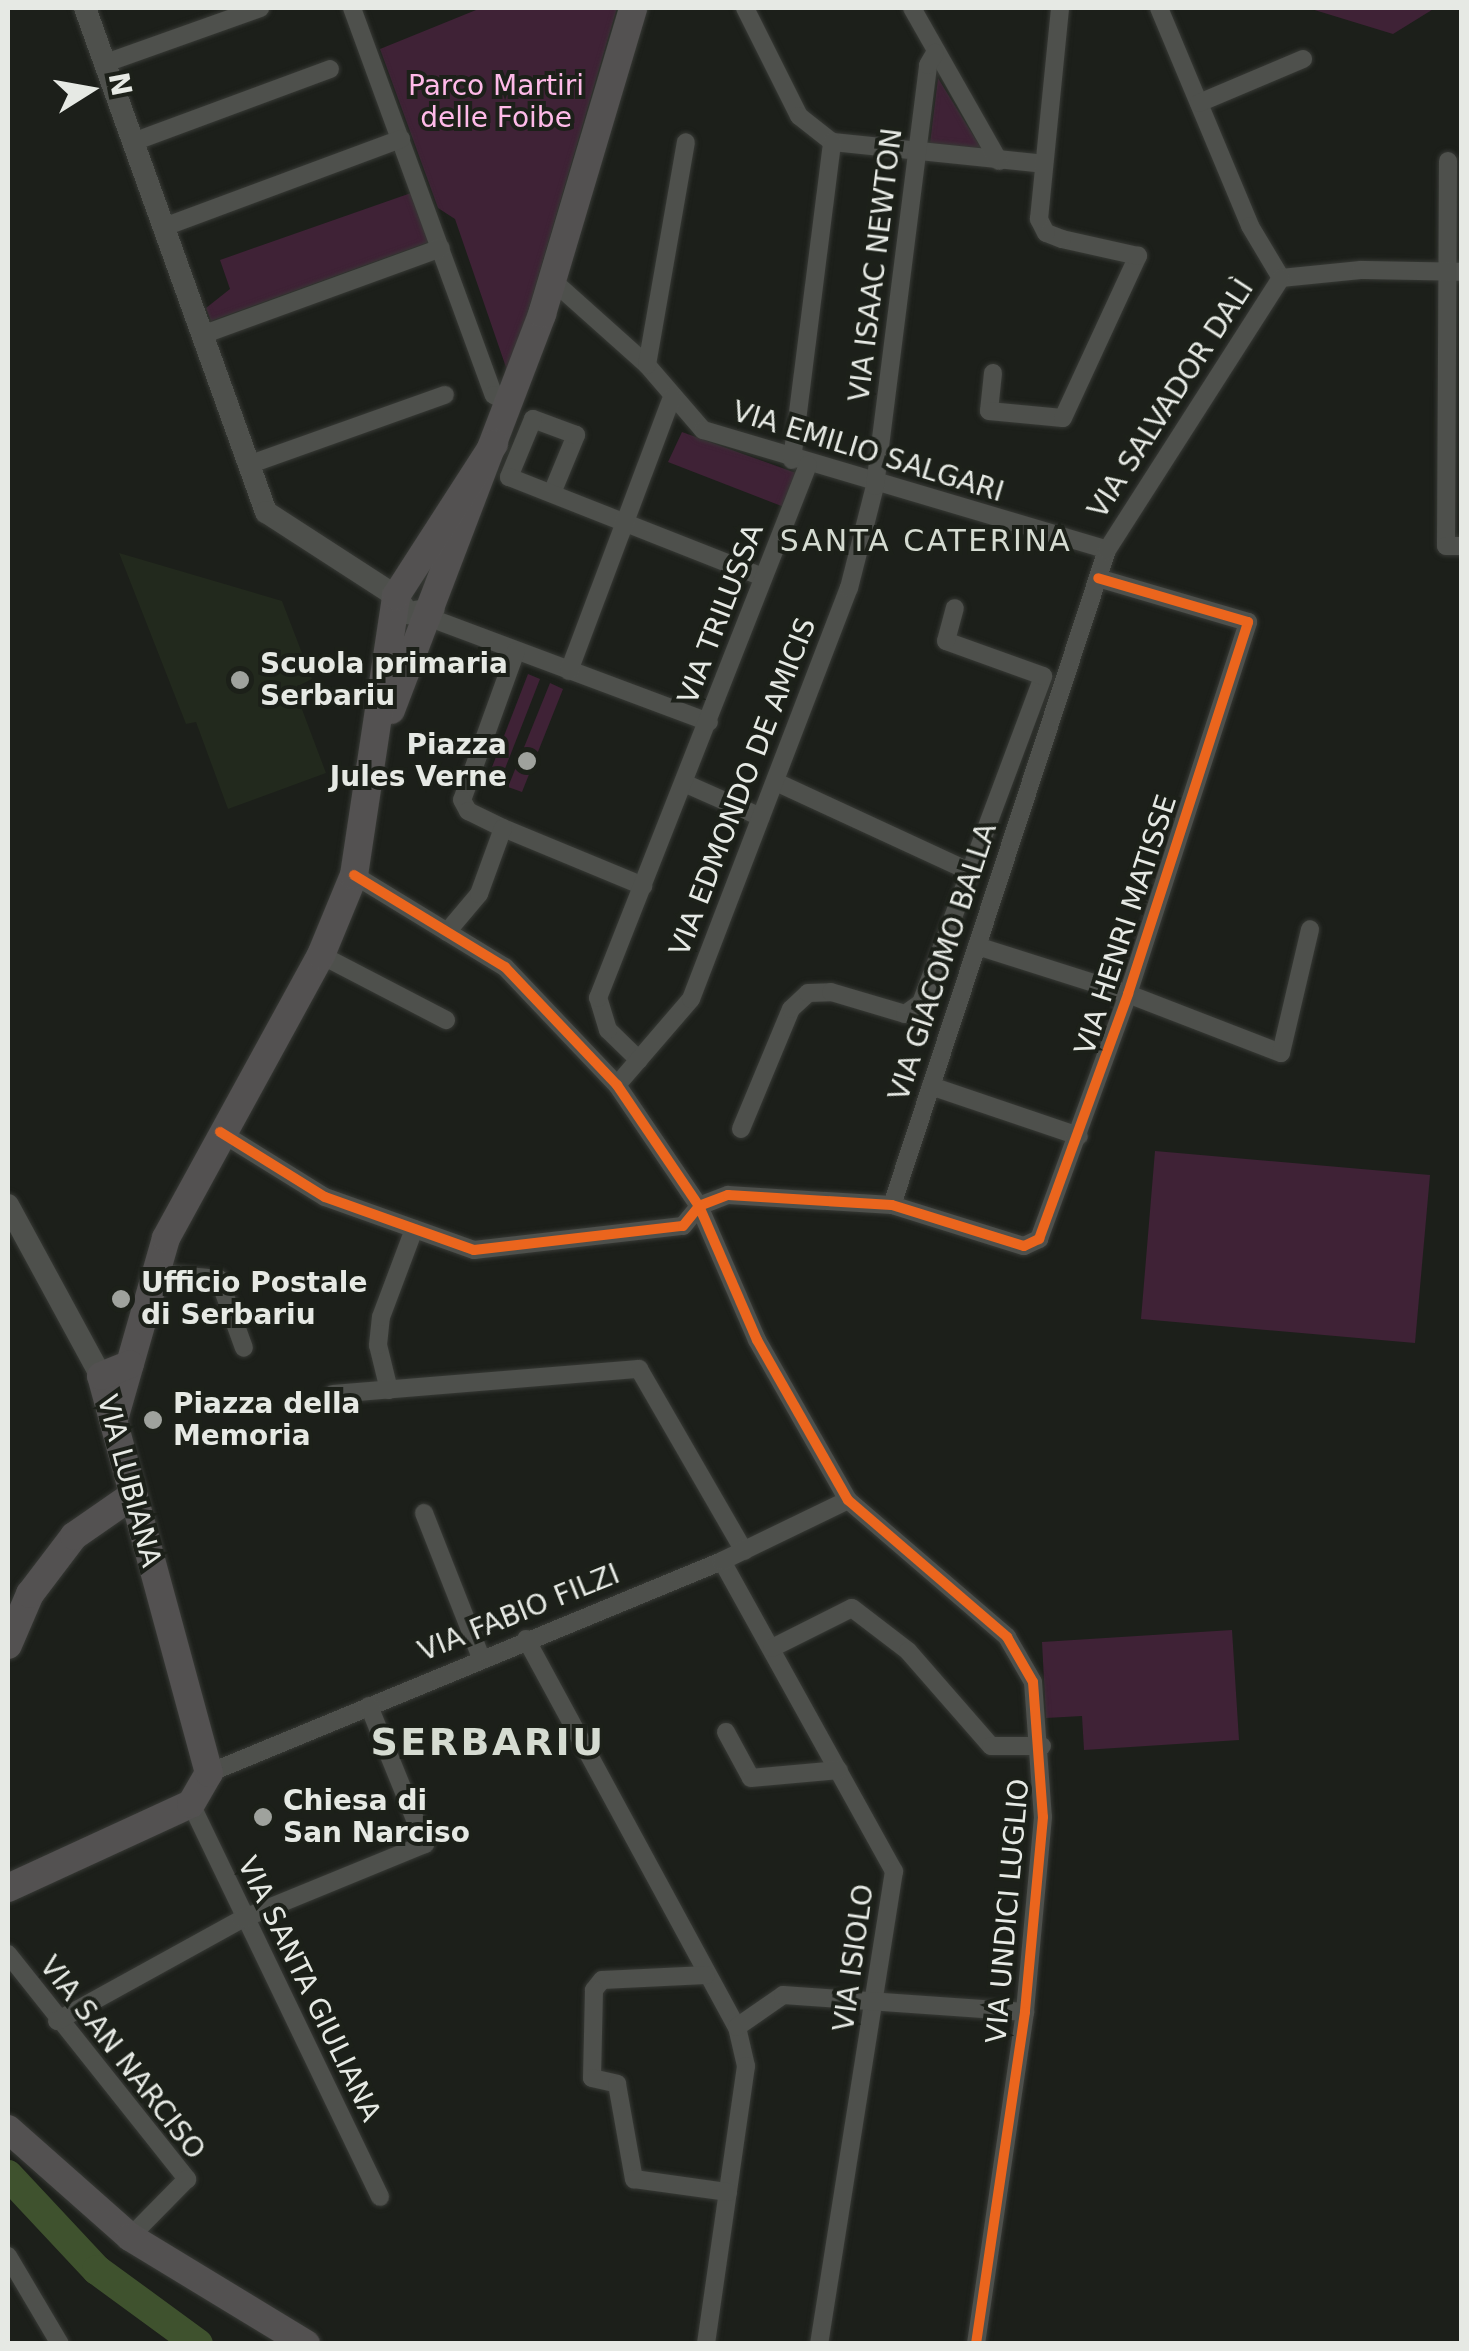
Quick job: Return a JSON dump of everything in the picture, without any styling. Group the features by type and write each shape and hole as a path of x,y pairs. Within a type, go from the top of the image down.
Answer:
{"main road":[{"path":"374,750 438,616 507,402 552,280 633,8"},
{"path":"115,1416 166,1238 220,1132 321,956 354,875 357,814 374,750 396,596 494,444"},
{"path":"101,1376 130,1364"},
{"name":"VIA LUBIANA","path":"101,1376 115,1416 209,1773"},
{"path":"8,1644 30,1594 74,1536 133,1494"},
{"path":"8,1888 191,1804 209,1773"},
{"path":"8,2130 130,2237 306,2344"}],"street":[{"path":"85,8 266,512 396,596 408,613 438,616 516,651 708,722"},
{"path":"104,64 260,8"},
{"path":"352,8 494,395 507,402"},
{"path":"745,8 799,116 832,142 1044,164"},
{"path":"912,8 999,161"},
{"path":"993,373 990,411 1062,418 1138,256 1046,233 1039,220 1060,8"},
{"path":"1159,8 1250,226 1281,278 1454,272"},
{"name":"VIA ISAAC NEWTON","path":"876,486 928,65 935,53"},
{"path":"1199,103 1303,59"},
{"path":"133,142 330,69"},
{"path":"164,227 402,139"},
{"path":"647,365 686,142"},
{"name":"VIA TRILUSSA","path":"639,1060 608,1030 598,998 763,577 800,463 832,142"},
{"path":"1448,161 1454,272 1446,546 1462,546"},
{"path":"202,335 441,248"},
{"name":"VIA SALVADOR DALÌ","path":"1108,550 1281,278"},
{"name":"VIA EMILIO SALGARI","path":"552,280 647,365 702,430 876,486 1108,550"},
{"path":"248,465 445,395"},
{"path":"569,671 672,397"},
{"name":"VIA EDMONDO DE AMICIS","path":"616,1086 691,999 828,651 876,486"},
{"path":"552,493 763,577"},
{"name":"VIA GIACOMO BALLA","path":"892,1205 1108,550"},
{"name":"VIA HENRI MATISSE","path":"892,1205 1024,1246 1039,1239 1128,994 1248,622 1098,578"},
{"path":"741,1130 790,1009 808,993 832,992 906,1014 921,1003 1043,676 946,641 954,608"},
{"path":"516,651 460,789 468,811 643,886"},
{"path":"776,782 969,871"},
{"path":"684,783 760,817"},
{"path":"447,932 479,894 503,828"},
{"name":"VIA UNDICI LUGLIO","path":"354,875 505,967 616,1086 699,1206 757,1340 848,1500 1006,1637 1033,1682 1042,1746 1042,1818 1025,2012 976,2344"},
{"path":"977,946 1128,994 1281,1053 1310,929"},
{"path":"321,956 446,1020"},
{"path":"931,1086 1079,1136"},
{"path":"220,1132 325,1197 474,1250 683,1226 699,1206 728,1195 892,1205"},
{"name":"VIA LUBIANA","path":"8,1206 101,1376"},
{"path":"389,1390 378,1344 381,1317 414,1229"},
{"path":"156,1273 219,1279 244,1348"},
{"path":"333,1394 639,1370 744,1551"},
{"name":"VIA FABIO FILZI","path":"209,1773 526,1638 722,1561 848,1500"},
{"path":"424,1512 481,1658"},
{"name":"VIA ISIOLO","path":"722,1561 894,1871 878,2002 819,2344"},
{"path":"772,1648 852,1608 908,1651 991,1746 1042,1746"},
{"path":"526,1638 736,2027 746,2066 706,2344"},
{"path":"57,2021 242,1918 425,1844 369,1706"},
{"path":"726,1732 751,1778 838,1770"},
{"name":"VIA SANTA GIULIANA","path":"191,1804 242,1918 380,2197"},
{"name":"VIA SAN NARCISO","path":"8,1954 57,2021 186,2179 130,2237"},
{"path":"706,1974 602,1980 594,1990 592,2078 618,2084 634,2179 728,2192"},
{"path":"736,2027 783,1995 1025,2012"},
{"path":"8,2256 60,2344"}],"shaded area":[{"name":"Scuola primaria Serbariu","path":"119,553 282,601 312,679 294,688 326,773 228,809 196,722 186,724"}],"green space":[{"name":"Parco Martiri delle Foibe","path":"481,8 617,8 509,376 455,219 438,208 380,49"},
{"path":"1308,8 1435,8 1393,34"},
{"path":"938,78 981,148 930,143"},
{"path":"411,193 429,242 211,321 206,308 230,289 220,260"},
{"path":"682,432 799,474 784,507 668,462"},
{"path":"528,674 540,679 499,784 487,780"},
{"path":"550,683 563,689 522,792 508,787"},
{"path":"1155,1151 1430,1175 1415,1343 1141,1319"},
{"path":"1232,1630 1239,1740 1084,1750 1082,1716 1046,1718 1042,1642"}],"waterway":[{"path":"8,2175 97,2270 198,2344"}],"cycle path":[{"path":"220,1132 325,1197 474,1250 683,1226 699,1206 728,1195 892,1205 1024,1246 1039,1239 1128,994 1248,622 1098,578"},
{"path":"354,875 505,967 617,1085 699,1206 757,1340 848,1500 1007,1637 1033,1682 1043,1817 1025,2012 976,2344"}],"place":[{"name":"Scuola primaria Serbariu","path":"240,680"},
{"name":"Piazza Jules Verne","path":"527,761"},
{"name":"Ufficio Postale di Serbariu","path":"121,1299"},
{"name":"Piazza della Memoria","path":"153,1420"},
{"name":"Chiesa di San Narciso","path":"263,1817"}],"district":[{"name":"SANTA CATERINA","path":"926,541"},
{"name":"SERBARIU","path":"488,1743"}]}
